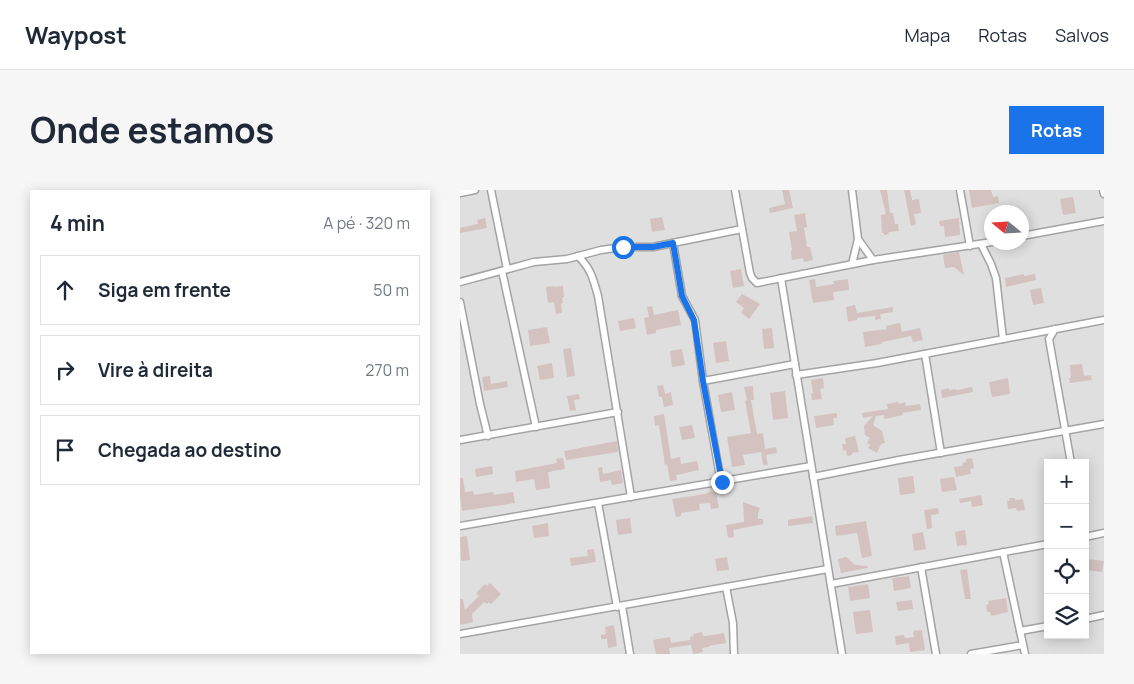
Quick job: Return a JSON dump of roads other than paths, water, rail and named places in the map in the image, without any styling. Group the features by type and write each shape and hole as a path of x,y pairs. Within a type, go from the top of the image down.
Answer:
{"street":[{"path":"460,193 475,190"},
{"path":"491,190 504,270 536,427"},
{"path":"735,190 752,278 757,282 762,283 872,260 984,243"},
{"path":"852,190 858,239 852,264"},
{"path":"960,190 970,246"},
{"path":"1103,190 1104,194"},
{"path":"1029,235 1104,220"},
{"path":"460,282 534,262 623,247 653,247 742,228"},
{"path":"858,239 872,260"},
{"path":"673,243 682,296 694,320 703,381 722,482"},
{"path":"981,244 996,278 1003,339"},
{"path":"587,265 588,254"},
{"path":"578,256 587,265 592,274 598,296 631,497"},
{"path":"781,278 842,654"},
{"path":"460,302 478,396 488,436"},
{"path":"796,374 877,363 1104,320"},
{"path":"1055,329 1049,339 1070,459"},
{"path":"1039,332 1049,339"},
{"path":"925,354 941,453"},
{"path":"703,381 794,364"},
{"path":"460,440 618,412"},
{"path":"813,477 1104,424"},
{"path":"460,526 811,466"},
{"path":"598,503 630,654"},
{"path":"1089,536 1104,534"},
{"path":"831,584 1044,545"},
{"path":"1003,552 1025,654"},
{"path":"920,567 936,654"},
{"path":"460,634 828,569"},
{"path":"726,587 734,634 734,654"},
{"path":"1089,618 1104,616"},
{"path":"1020,631 1044,627"},
{"path":"971,654 1022,644"}]}
